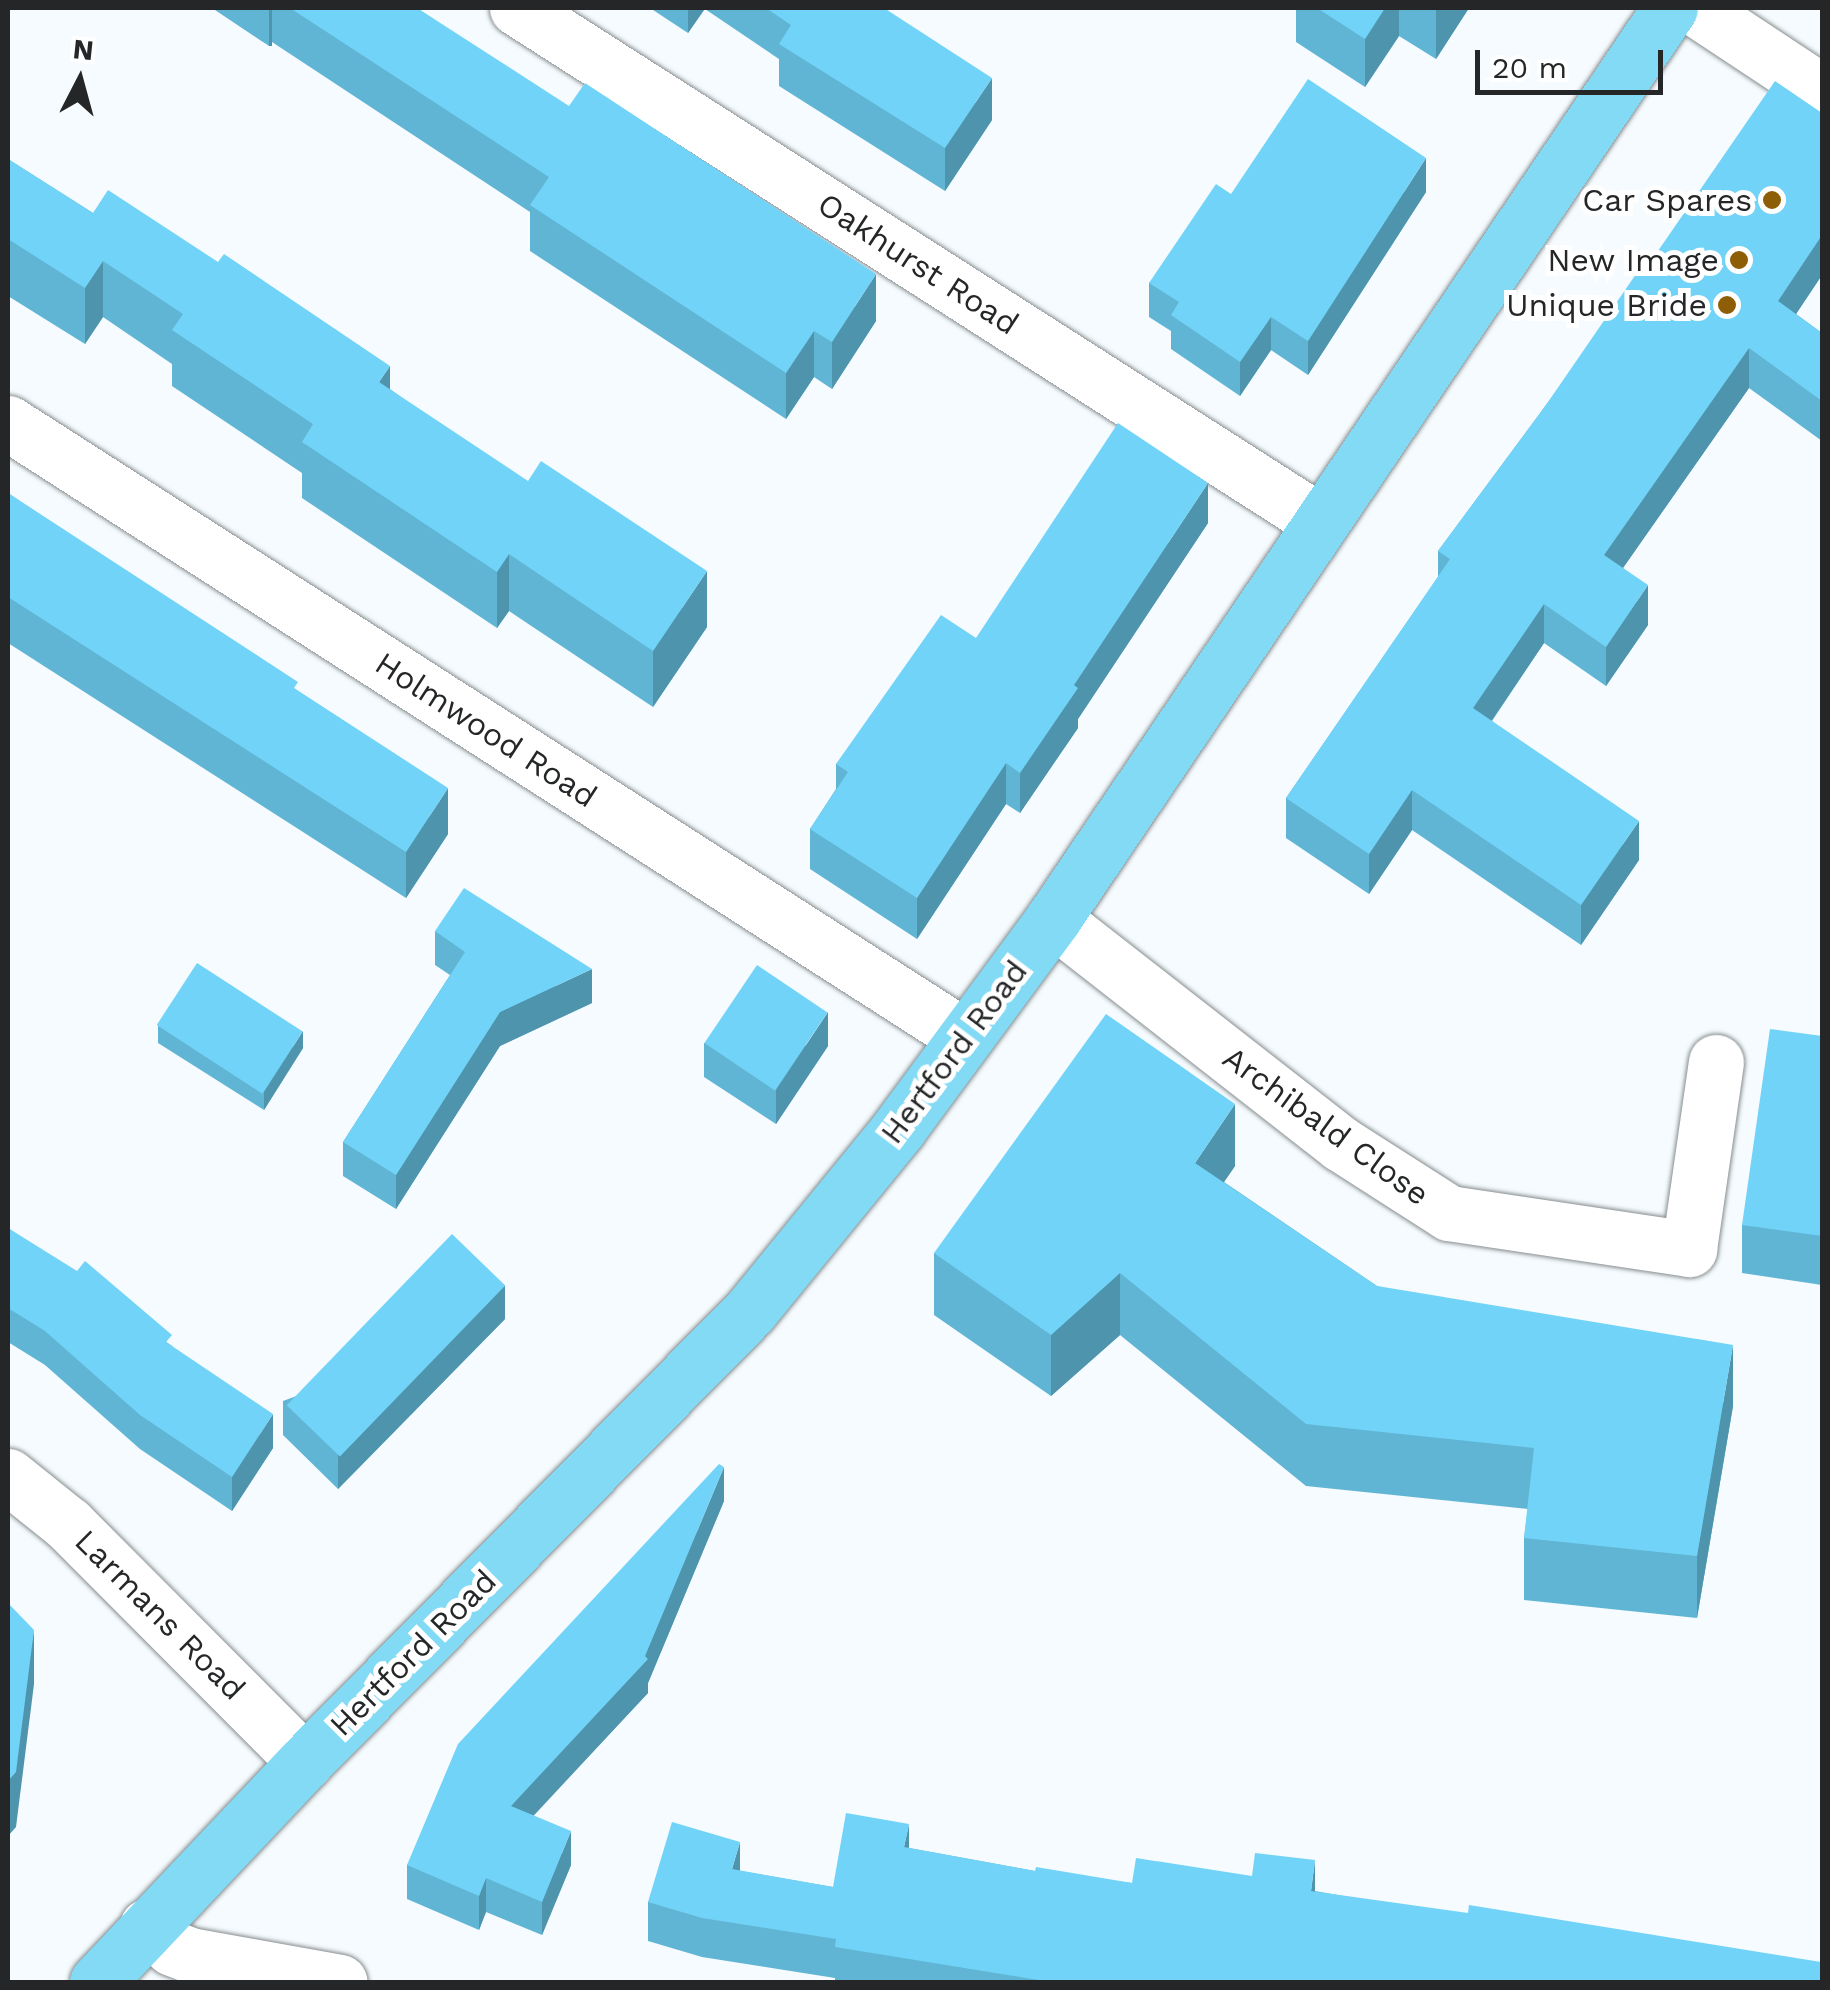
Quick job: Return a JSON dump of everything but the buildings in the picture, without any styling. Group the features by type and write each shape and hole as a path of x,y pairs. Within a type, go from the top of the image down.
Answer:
{"main road":[{"name":"Hertford Road","path":"96,1982 305,1762 750,1311 899,1128 1053,919 1670,8"}],"street":[{"name":"Oakhurst Road","path":"517,8 1320,522"},
{"path":"1695,8 1822,92"},
{"name":"Holmwood Road","path":"8,423 965,1037"},
{"name":"Archibald Close","path":"1053,919 1341,1144 1449,1214 1689,1249 1716,1062"},
{"name":"Larmans Road","path":"8,1476 93,1548 305,1762"},
{"path":"147,1926 172,1948 190,1955 340,1982"}],"place":[{"name":"Car Spares","path":"1772,200"},
{"name":"New Image","path":"1739,260"},
{"name":"Unique Bride","path":"1727,305"}]}
